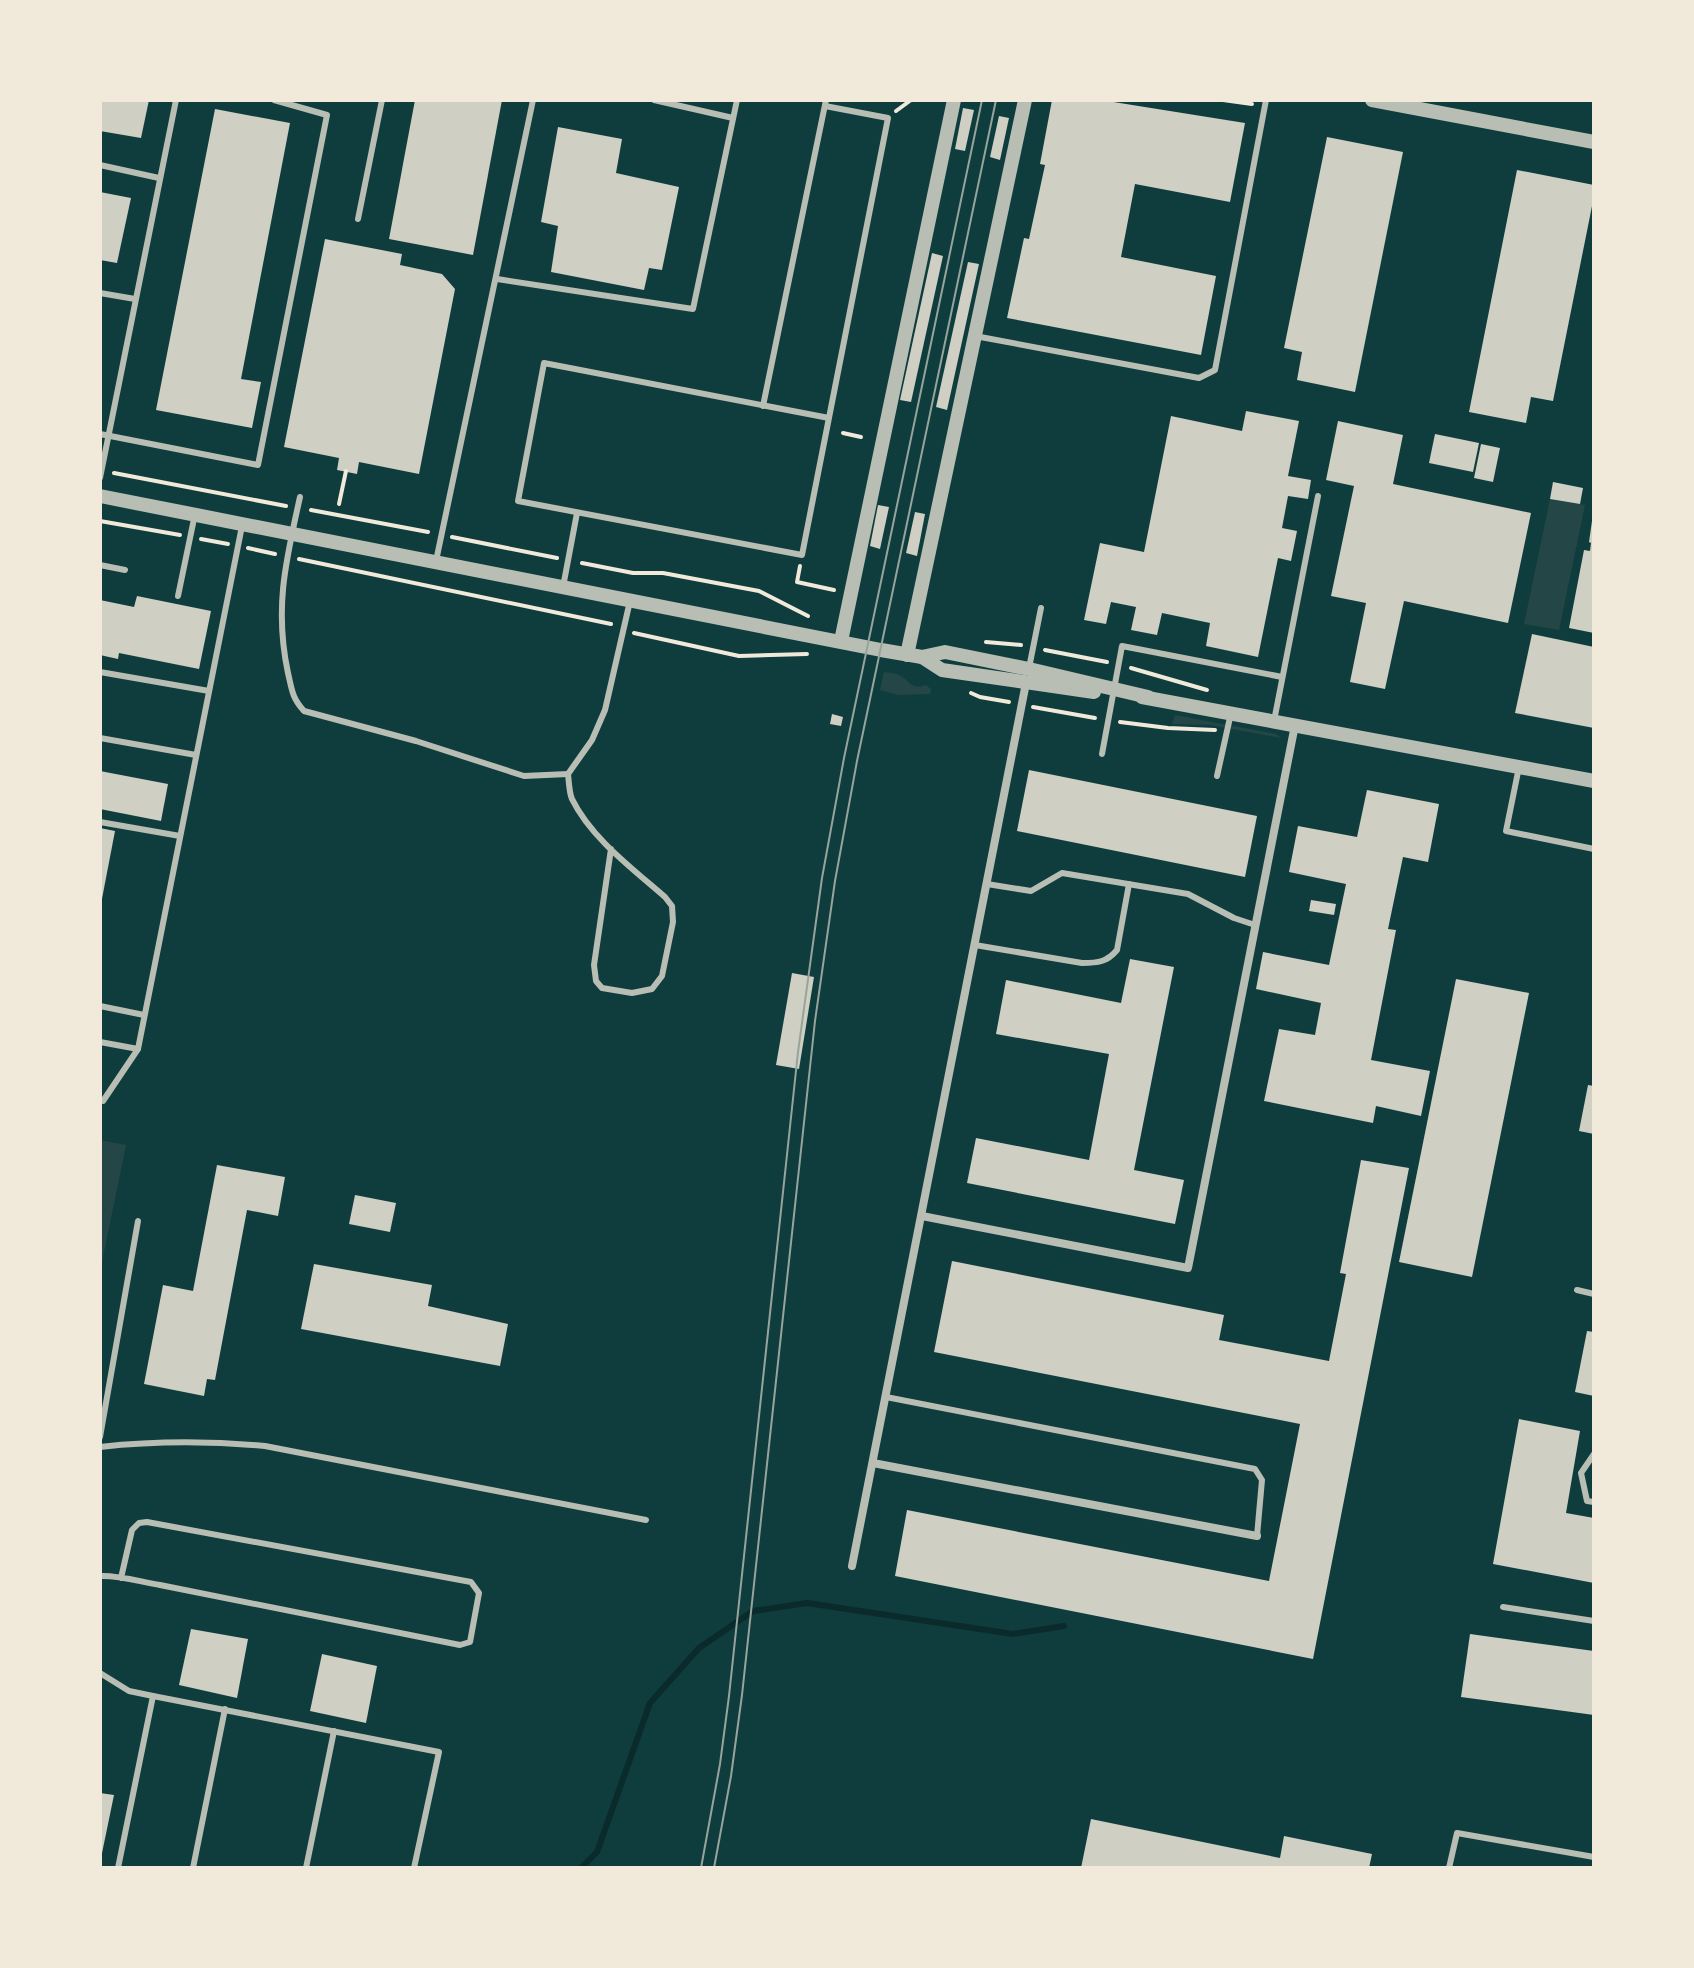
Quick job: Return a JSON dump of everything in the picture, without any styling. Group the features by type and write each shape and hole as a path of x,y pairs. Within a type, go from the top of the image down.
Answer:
{"street":[{"path":"841,641 954,100"},
{"path":"907,655 1025,100"},
{"path":"1372,100 1594,142"},
{"path":"100,496 907,655 922,657 945,652 1027,676 1594,781"},
{"path":"852,1566 1027,676"},
{"path":"922,1216 1188,1268 1295,725"},
{"path":"873,1463 1257,1536"}],"lane":[{"path":"101,474 104,434 176,100"},
{"path":"104,434 258,465 327,115 274,100"},
{"path":"358,219 382,100"},
{"path":"436,561 533,100"},
{"path":"654,100 733,118"},
{"path":"497,279 693,309 737,100"},
{"path":"975,336 1199,378 1215,370 1263,100"},
{"path":"763,406 825,103 888,118 829,418 802,555 518,501 544,363 763,406 829,418"},
{"path":"100,165 159,178"},
{"path":"100,293 135,299"},
{"path":"1274,721 1318,496"},
{"path":"300,497 281,598 284,653 294,700 304,711 416,741 524,776 568,774"},
{"path":"563,587 577,513"},
{"path":"178,596 195,514"},
{"path":"100,1100 103,1101 138,1049 243,523"},
{"path":"100,565 125,570"},
{"path":"611,849 594,965 596,981 602,988 632,993 652,989 662,976 673,922 672,906 611,849 588,822 571,797 568,774 592,740 605,710 630,601"},
{"path":"1027,676 1041,608"},
{"path":"1102,754 1122,646 1282,677"},
{"path":"100,672 209,691"},
{"path":"1217,776 1231,713"},
{"path":"100,738 196,755"},
{"path":"1519,767 1506,831 1594,849"},
{"path":"100,822 180,836"},
{"path":"987,884 1031,891 1062,873 1188,894 1234,918 1255,925"},
{"path":"975,945 1098,963 1110,958 1117,950 1129,884"},
{"path":"100,1006 144,1015"},
{"path":"100,1042 138,1049"},
{"path":"100,1437 138,1221"},
{"path":"1577,1290 1594,1294"},
{"path":"886,1397 1255,1469 1262,1480 1257,1536"},
{"path":"100,1447 140,1443 226,1442 265,1446 646,1520"},
{"path":"1594,1454 1581,1473 1587,1501 1594,1502"},
{"path":"100,1576 460,1645 470,1642 479,1593 471,1582 147,1522 139,1523 132,1530 121,1578"},
{"path":"1503,1607 1594,1621"},
{"path":"100,1673 129,1691 439,1752 414,1868"},
{"path":"118,1868 153,1696"},
{"path":"193,1868 225,1709"},
{"path":"306,1868 334,1731"},
{"path":"1449,1868 1457,1833 1594,1857"}],"path":[{"path":"1223,100 1250,105 1263,100"},
{"path":"843,433 861,437"},
{"path":"339,504 346,471"},
{"path":"101,474 298,508 633,573 663,573 759,591 812,618"},
{"path":"100,521 604,621 640,635 739,656 806,654"},
{"path":"802,555 797,582 834,590"},
{"path":"967,691 980,697 1108,720 1227,732"}],"shaded area":[{"path":"1550,499 1585,505 1559,630 1524,624"},
{"path":"884,672 897,674 916,687 926,685 931,689 930,694 898,695 880,690"},
{"path":"1175,715 1276,734 1281,738 1210,725 1172,724"},
{"path":"100,1140 126,1145 100,1272"}],"building":[{"path":"100,100 149,100 141,138 100,131"},
{"path":"415,100 502,100 473,255 389,239"},
{"path":"1052,100 1101,100 1245,123 1230,202 1135,184 1121,257 1216,276 1201,355 1007,318 1024,238 1029,239 1045,165 1040,164"},
{"path":"963,108 974,110 965,151 955,149"},
{"path":"215,109 290,123 241,379 261,382 252,428 156,410"},
{"path":"999,116 1009,118 1000,160 990,157"},
{"path":"558,127 622,139 616,173 679,187 662,270 649,268 644,290 551,272 558,226 541,222"},
{"path":"1327,137 1403,152 1355,392 1297,380 1302,352 1284,348"},
{"path":"1517,170 1594,185 1553,401 1531,397 1526,423 1469,412"},
{"path":"100,192 131,198 117,263 100,260"},
{"path":"325,239 402,254 400,265 442,274 455,289 419,474 359,462 357,474 337,470 339,458 284,447"},
{"path":"932,253 943,256 911,402 900,400"},
{"path":"968,262 979,264 947,410 936,407"},
{"path":"1246,411 1299,421 1288,476 1311,480 1308,499 1288,496 1282,528 1297,531 1291,561 1278,558 1258,657 1206,646 1210,623 1162,613 1157,635 1131,630 1136,607 1111,602 1106,624 1084,620 1100,543 1144,552 1171,416 1242,431"},
{"path":"1338,421 1403,435 1393,484 1531,513 1508,623 1404,601 1385,689 1350,682 1366,603 1331,596 1354,486 1326,480"},
{"path":"1435,434 1479,443 1473,472 1429,463"},
{"path":"1481,444 1500,448 1493,482 1474,478"},
{"path":"1553,482 1583,488 1580,504 1550,499"},
{"path":"878,505 889,507 880,549 870,546"},
{"path":"915,512 925,514 917,556 906,553"},
{"path":"1592,521 1594,633 1569,628 1584,550 1590,551"},
{"path":"137,596 211,611 199,669 119,653 118,659 100,655 100,600 134,607"},
{"path":"1532,634 1594,647 1594,728 1515,713"},
{"path":"832,714 843,717 841,726 830,724"},
{"path":"1029,770 1257,816 1245,877 1017,831"},
{"path":"100,771 168,784 161,821 100,809"},
{"path":"1367,790 1439,804 1428,862 1403,857 1388,929 1396,930 1371,1060 1430,1071 1421,1116 1376,1106 1373,1123 1264,1101 1279,1029 1315,1035 1321,1003 1256,989 1263,952 1329,965 1346,884 1289,872 1298,826 1357,837"},
{"path":"100,828 115,831 101,904 100,903"},
{"path":"1311,900 1336,904 1334,915 1309,911"},
{"path":"1130,959 1174,967 1134,1170 1184,1180 1175,1224 967,1183 976,1138 1089,1160 1109,1054 996,1034 1006,980 1121,1003"},
{"path":"792,973 814,977 799,1069 776,1065"},
{"path":"1456,979 1529,993 1472,1277 1399,1262"},
{"path":"1588,1085 1594,1086 1594,1134 1579,1131"},
{"path":"1361,1160 1409,1168 1313,1659 895,1576 907,1510 1269,1581 1300,1424 934,1352 952,1261 1224,1315 1219,1340 1329,1361 1346,1274 1340,1273"},
{"path":"217,1165 285,1177 278,1216 247,1210 215,1380 207,1379 204,1396 144,1384 163,1285 193,1291"},
{"path":"355,1195 396,1203 390,1232 349,1224"},
{"path":"314,1264 432,1285 428,1306 508,1324 500,1366 301,1329"},
{"path":"1587,1331 1594,1332 1594,1396 1575,1392"},
{"path":"1519,1419 1580,1431 1566,1513 1594,1518 1594,1583 1493,1564"},
{"path":"191,1629 248,1639 237,1698 179,1685"},
{"path":"1470,1634 1594,1651 1594,1715 1461,1697"},
{"path":"322,1654 377,1666 366,1723 310,1711"},
{"path":"100,1793 114,1795 101,1858 100,1858"},
{"path":"1091,1819 1280,1858 1284,1836 1372,1854 1369,1868 1081,1868"}],"waterway":[{"path":"581,1868 597,1852 650,1703 699,1648 753,1611 807,1603 1013,1634 1064,1626"}],"tram line":[{"path":"701,1868 729,1696 798,1052 822,878 844,758 982,100"},
{"path":"714,1868 742,1695 815,1021 835,881 857,761 996,100"}]}
